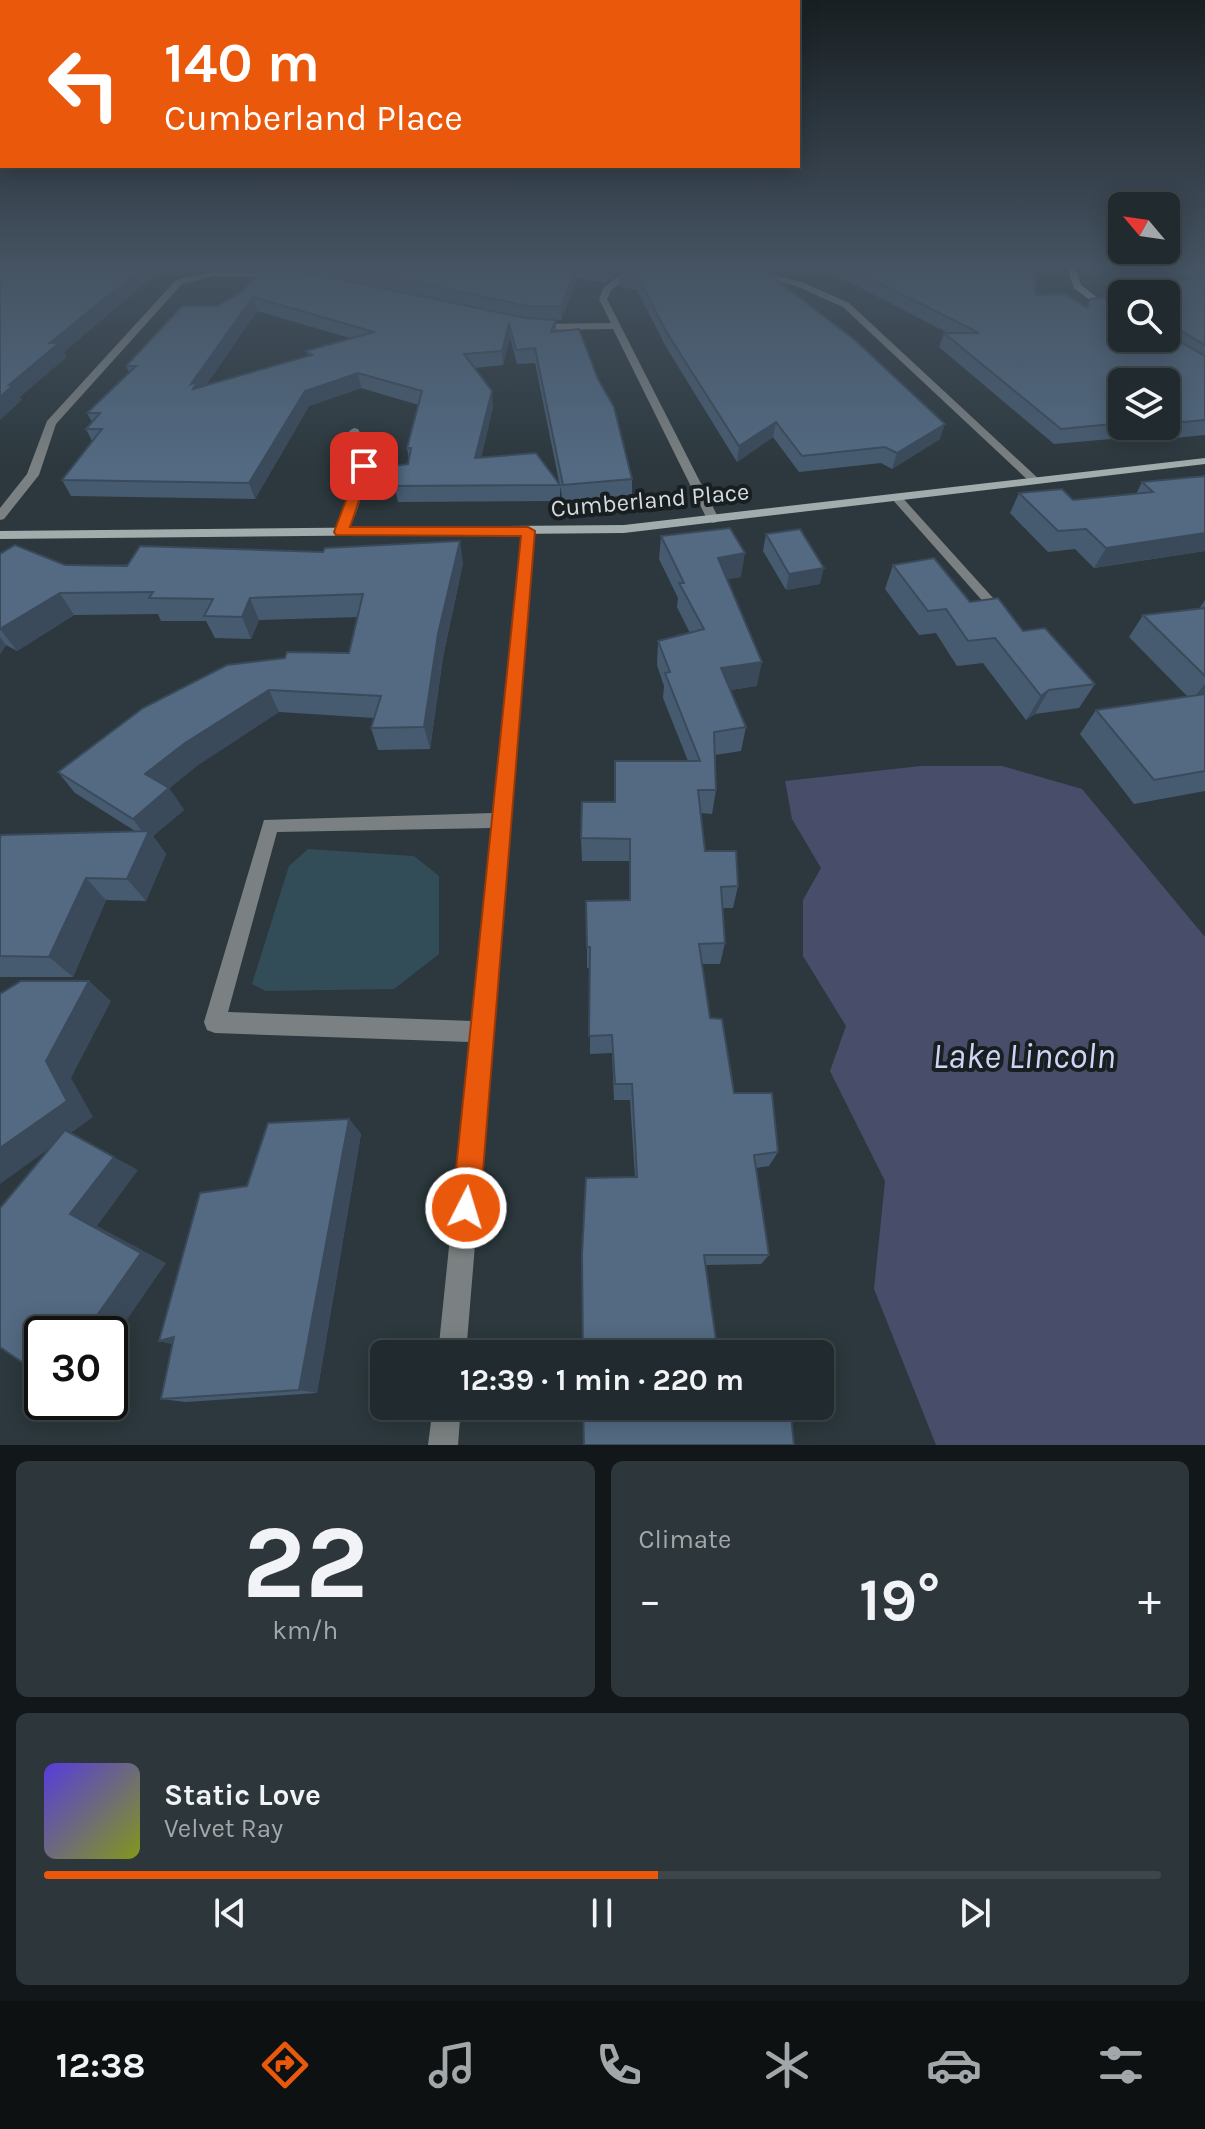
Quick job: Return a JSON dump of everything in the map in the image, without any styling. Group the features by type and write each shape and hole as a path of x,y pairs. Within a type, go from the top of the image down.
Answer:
{"street":[{"path":"0,516 33,475 51,423 134,331"},
{"path":"617,331 713,519"},
{"path":"874,331 1035,481"},
{"path":"341,532 364,466 363,444 354,431"},
{"name":"Cumberland Place","path":"0,535 624,529 1205,461"},
{"path":"453,1340 528,531"},
{"path":"482,1032 215,1022 270,825 501,820"},
{"path":"443,1445 446,1420"}],"lane":[{"path":"896,497 1004,619"}],"shaded area":[{"path":"308,849 414,856 439,876 439,954 394,989 266,991 252,984 289,866"}],"water":[{"name":"Lake Lincoln","path":"921,766 1002,766 1082,789 1205,937 1205,1445 936,1445 874,1289 885,1181 830,1071 846,1026 803,956 803,900 821,868 792,819 785,781"}],"building":[{"path":"0,331 64,331 50,343 59,343 9,385 13,385 0,397"},
{"path":"158,331 228,331 191,384 197,382 193,389 312,355 306,351 372,331 507,331 502,351 464,354 492,391 475,458 536,453 560,485 394,486 393,466 408,464 411,448 407,448 422,391 358,373 305,391 249,483 62,480 102,429 86,429 100,413 87,413 136,366 126,366"},
{"path":"511,331 580,331 598,379 614,407 632,479 563,485 535,348 516,350"},
{"path":"844,331 945,424 897,453 885,447 802,456 776,422 739,446 667,333"},
{"path":"1108,331 1108,352 1180,352 1180,342 1205,356 1205,420 1180,420 1180,368 1108,368 1108,424 1061,429 944,333"},
{"path":"1182,331 1205,331 1205,345"},
{"path":"1205,476 1205,533 1106,548 1086,529 1058,531 1019,493 1062,489 1073,500 1153,492 1142,482"},
{"path":"730,528 745,553 718,558 762,662 721,668 746,727 714,732 716,790 698,790 705,851 736,851 738,886 721,887 725,943 699,944 710,1018 722,1019 734,1093 772,1093 778,1152 754,1155 769,1255 704,1255 716,1340 583,1340 582,1255 586,1178 637,1177 632,1084 615,1084 612,1035 589,1036 590,947 587,947 586,901 630,900 630,839 581,838 582,802 615,802 615,761 700,761 665,673 670,672 658,641 704,629 679,583 684,583 661,536"},
{"path":"800,529 824,568 789,574 766,534"},
{"path":"460,541 438,634 424,727 371,728 381,696 269,690 185,743 145,774 169,788 133,819 58,772 143,708 227,665 285,658 287,652 349,653 363,594 250,598 242,617 204,616 213,599 149,598 153,592 60,593 0,629 0,554 15,545 65,565 127,566 140,546 323,552 325,548"},
{"path":"934,558 970,602 998,598 1023,631 1045,628 1095,684 1049,690 1041,696 995,638 968,641 946,609 928,611 893,565"},
{"path":"1205,608 1205,676 1143,615"},
{"path":"1205,694 1205,771 1154,780 1096,710"},
{"path":"149,831 127,879 86,878 49,957 0,956 1,835"},
{"path":"21,981 89,981 46,1061 67,1101 0,1148 0,994"},
{"path":"349,1119 299,1390 161,1399 174,1337 159,1341 200,1193 247,1186 268,1123"},
{"path":"65,1130 114,1157 70,1214 141,1253 97,1316 24,1316 24,1364 0,1347 0,1208"},
{"path":"583,1420 791,1420 794,1445 584,1445"}],"route":[{"path":"364,466 341,532 528,531 466,1208"}]}
